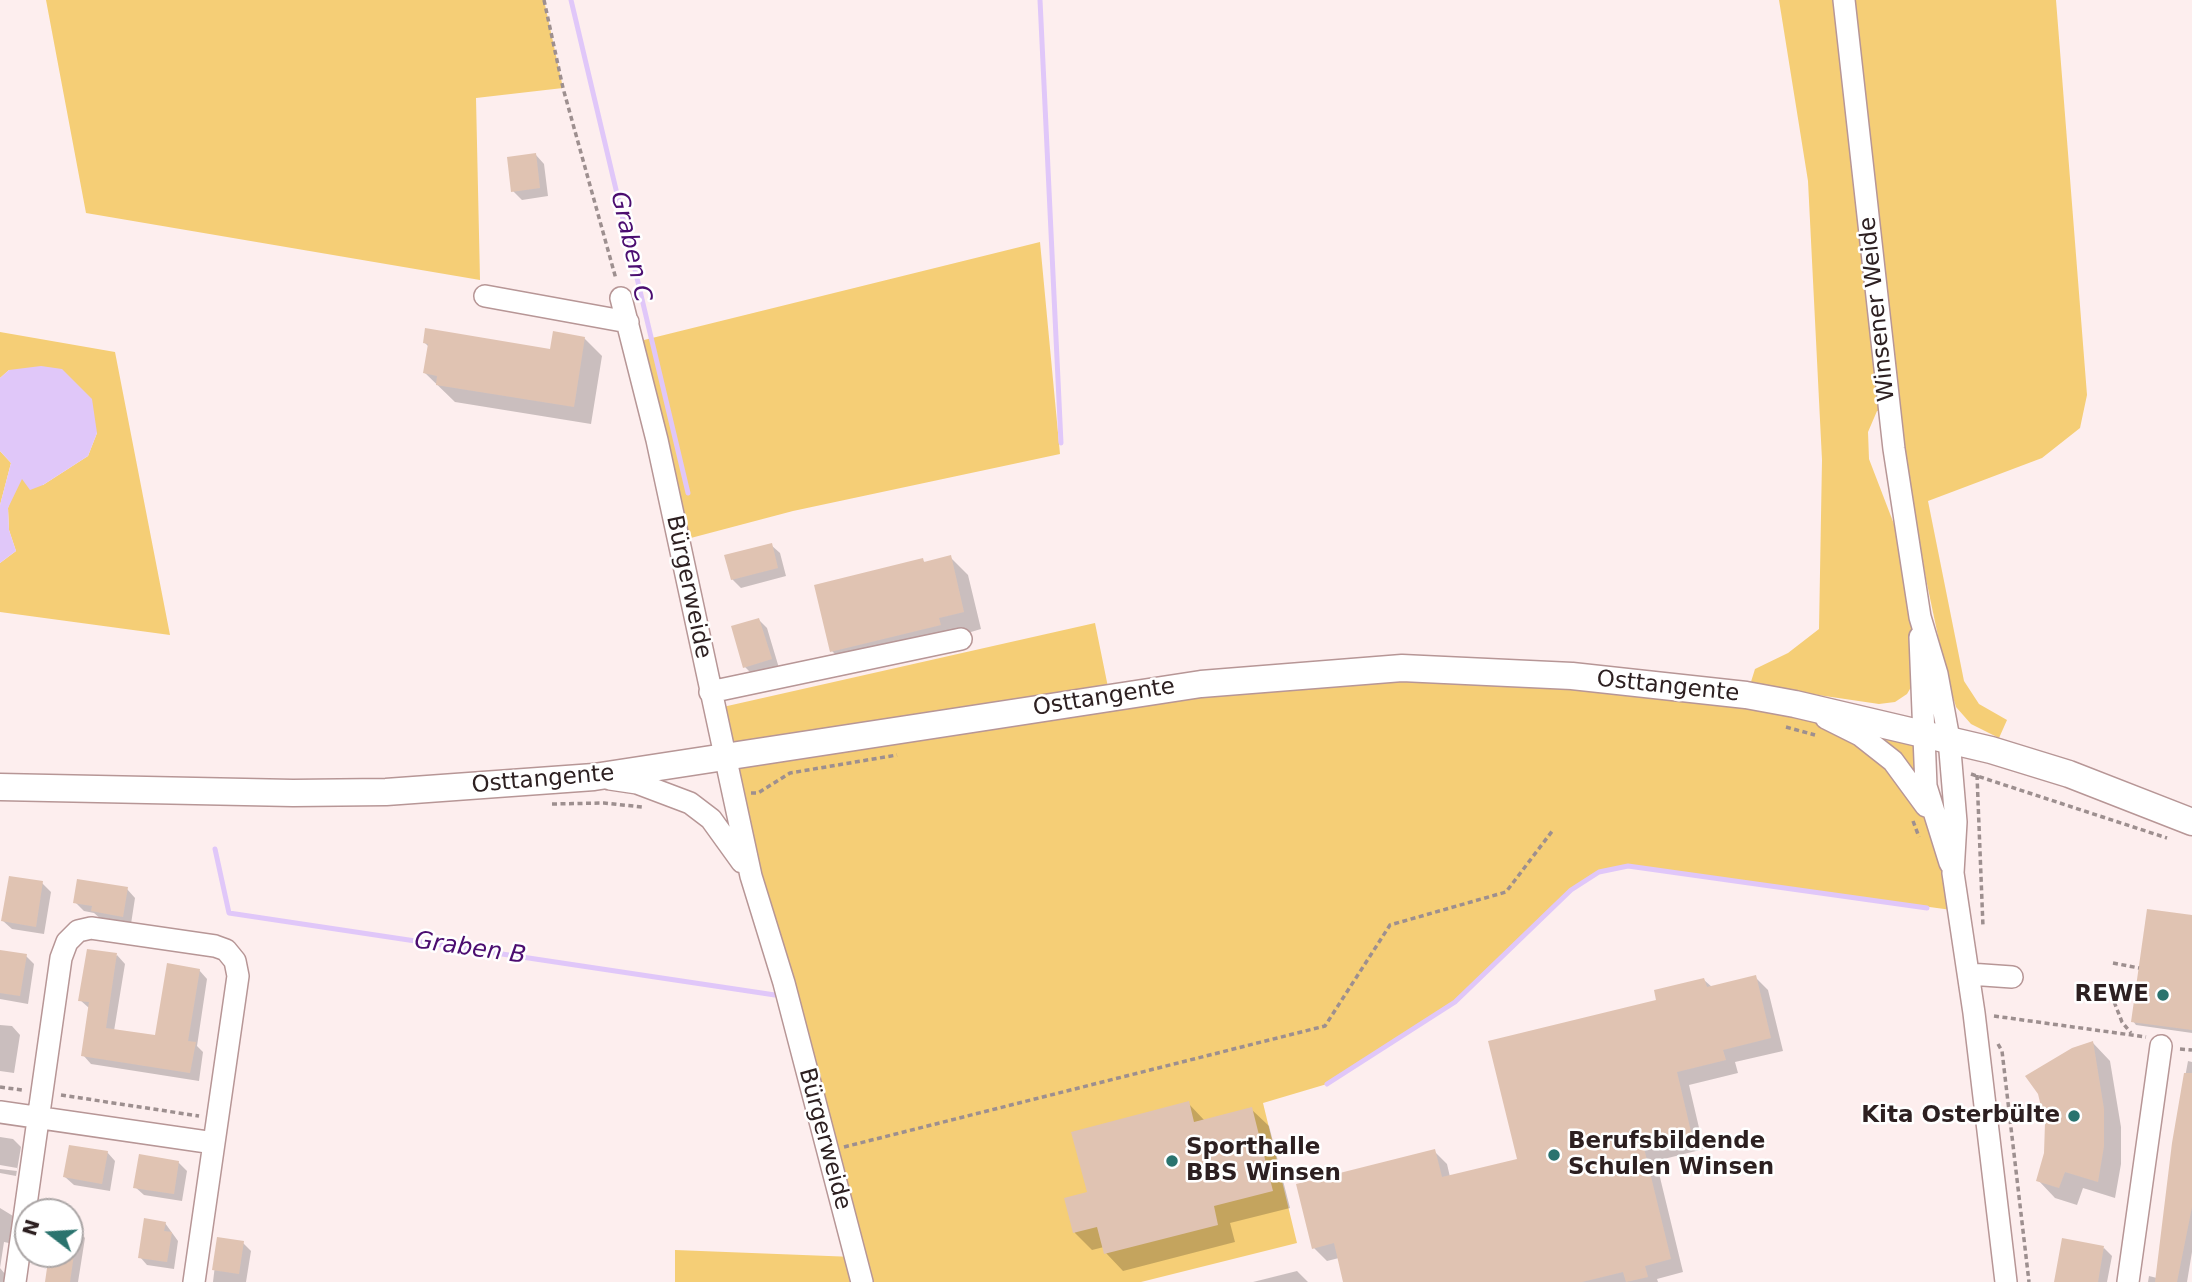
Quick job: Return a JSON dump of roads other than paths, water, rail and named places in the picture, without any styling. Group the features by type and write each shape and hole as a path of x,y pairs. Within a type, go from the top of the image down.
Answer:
{"main road":[{"name":"Osttangente","path":"0,787 293,793 400,791 594,777 1201,684 1402,668 1572,676 1746,695 1795,704 1922,732 2069,774 2186,832"}],"street":[{"name":"Winsener Weide","path":"1844,0 1894,449 1920,617 1937,674 1953,771 1956,822 1953,873"},
{"path":"485,296 628,322"},
{"name":"Bürgerweide","path":"621,298 657,440 751,876 783,983 825,1151 862,1282"},
{"name":"Winsener Weide","path":"1920,617 1922,732 1926,786 1933,818"},
{"path":"710,692 961,639"},
{"path":"1795,704 1860,735 1893,761 1917,790 1933,818 1953,873 1969,974 2006,1282"},
{"name":"Bürgerweide","path":"594,777 637,783 690,803 717,826 751,876"},
{"path":"15,1282 61,958 67,942 78,931 91,928 215,946 226,950 235,961 238,976 194,1282"},
{"path":"1969,974 2012,977"},
{"path":"2128,1282 2161,1046"},
{"path":"0,1112 215,1143"}],"waterway":[{"name":"Graben C","path":"571,0 688,493"},
{"path":"1040,0 1061,443"},
{"name":"Graben B","path":"215,849 229,913 775,995"},
{"path":"1327,1084 1455,1002 1571,890 1599,872 1628,866 1927,908"}],"place":[{"name":"REWE","path":"2163,995"},
{"name":"Kita Osterbülte","path":"2074,1116"},
{"name":"Berufsbildende Schulen Winsen","path":"1554,1155"},
{"name":"Sporthalle BBS Winsen","path":"1172,1161"}]}
